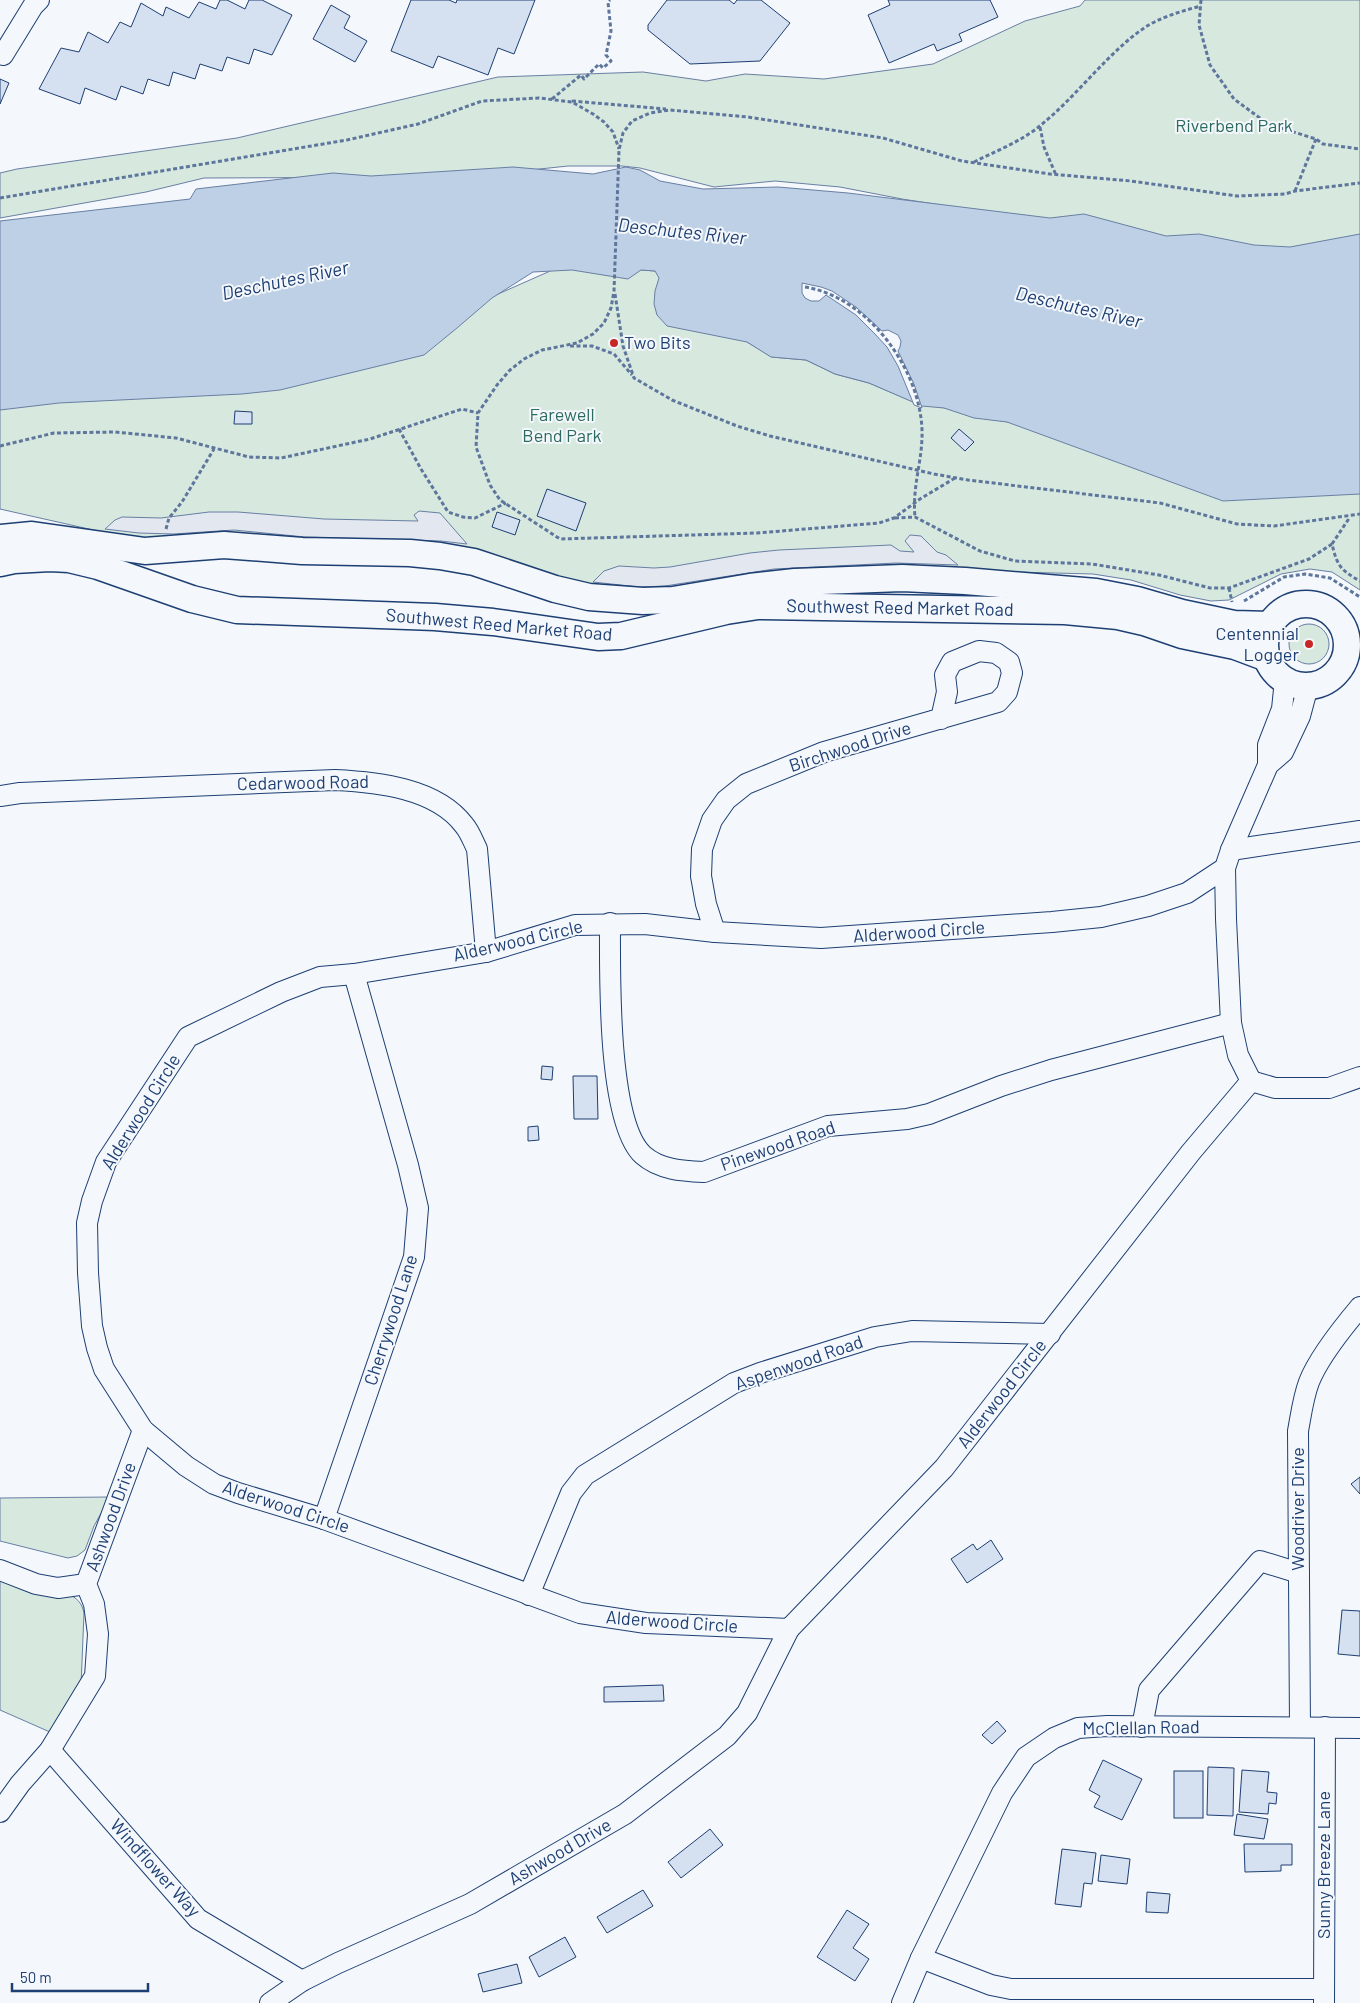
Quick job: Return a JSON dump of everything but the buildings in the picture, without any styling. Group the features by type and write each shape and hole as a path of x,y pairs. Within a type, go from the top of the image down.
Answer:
{"main road":[{"name":"Southwest Reed Market Road","path":"0,538 32,535 146,550 224,545 302,551 410,553 474,562 555,589 589,596 643,601 673,600 750,587 795,582 883,578 965,581 1096,592 1234,624 1270,625"},
{"name":"Southwest Reed Market Road","path":"0,563 14,560 69,559 98,566 192,599 237,610 435,617 493,622 598,637 636,632 726,611 758,606 1064,611 1118,616 1144,622 1182,635 1235,646 1267,658"},
{"path":"1307,604 1325,608 1351,627 1347,640 1353,652 1333,676 1321,683 1297,683 1278,675 1267,658 1265,642 1270,625 1277,615 1288,608 1307,604"}],"street":[{"path":"3,55 33,6 39,0"},
{"path":"1297,683 1282,709 1268,745 1268,765 1228,859 1226,918 1231,1023 1238,1055 1251,1081 1275,1088 1329,1088 1360,1077"},
{"name":"Birchwood Drive","path":"715,932 706,904 701,876 702,849 712,820 726,800 746,784 824,752 941,719"},
{"name":"Cedarwood Road","path":"0,796 20,793 335,780 376,782 416,792 445,806 464,824 477,849 486,952"},
{"path":"1228,859 1360,831"},
{"name":"Alderwood Circle","path":"1228,859 1187,893 1148,906 1101,917 821,938 715,932 645,924 575,925 486,952 354,974 320,977 281,992 188,1037 106,1162 92,1201 87,1223 92,1326 104,1370 143,1430 186,1466 214,1484 324,1519 580,1613 612,1619 690,1626 790,1628 944,1468 1191,1152 1251,1081"},
{"name":"Pinewood Road","path":"610,923 610,990 613,1047 620,1099 628,1133 642,1154 659,1166 683,1171 704,1172 828,1126 907,1119 929,1114 1001,1086 1051,1070 1231,1023"},
{"name":"Cherrywood Lane","path":"324,1519 414,1257 418,1226 418,1208 408,1165 354,974"},
{"name":"Woodriver Drive","path":"1300,1727 1298,1432 1302,1403 1310,1380 1327,1352 1360,1307"},
{"name":"Aspenwood Road","path":"529,1595 567,1501 585,1475 734,1383 875,1337 912,1331 1050,1334"},
{"name":"Ashwood Drive","path":"0,1812 20,1784 50,1750 95,1676 98,1634 94,1604 86,1584 143,1430"},
{"path":"1142,1726 1149,1690 1260,1561 1299,1573"},
{"path":"0,1570 36,1584 58,1588 86,1584"},
{"name":"Ashwood Drive","path":"270,2003 302,1981 338,1963 470,1904 625,1814 727,1736 747,1713 790,1628"},
{"name":"McClellan Road","path":"902,2003 921,1958 1002,1793 1026,1757 1054,1738 1078,1728 1142,1726 1360,1728"},
{"name":"Sunny Breeze Lane","path":"1324,1728 1324,1996"},
{"name":"Windflower Way","path":"50,1750 198,1919 302,1981"},
{"path":"921,1958 991,1985 1011,1989 1324,1996"}],"path":[{"path":"552,100 580,75 584,79 599,64 603,68 611,60 606,55 611,31 608,2 610,0"},
{"path":"1201,0 1199,25 1210,65 1234,99 1268,124 1316,139 1323,144 1360,149"},
{"path":"972,162 1040,127 1074,96 1114,54 1146,27 1174,13 1200,6"},
{"path":"0,198 347,140 418,124 482,101 539,98 572,102 593,114 613,132 619,150"},
{"path":"552,100 748,117 883,138 972,162 1056,175 1131,181 1237,196 1285,194 1295,191 1360,183"},
{"path":"670,110 650,113 632,121 623,133 619,150 615,283 611,308 604,323 592,334 577,343 542,350 524,359 510,370 497,385 478,413 476,447 490,485 500,500 560,539 757,533 872,524 894,518 915,517 980,551 1015,560 1092,564 1159,575 1210,588 1229,588 1309,559 1332,544 1351,516"},
{"path":"1040,127 1044,147 1056,175"},
{"path":"1295,191 1316,139"},
{"path":"805,287 833,294 855,310 877,330 897,356 912,385 921,421 922,436 914,503 915,517"},
{"path":"614,290 623,346 634,378"},
{"path":"562,346 592,346 614,354 634,378 672,400 737,426 770,436 954,478 1160,503 1237,524 1274,526 1360,514"},
{"path":"0,446 54,433 115,432 176,438 249,457 281,458 370,439 462,409 478,413"},
{"path":"399,429 420,469 448,512 463,517 475,518 506,503"},
{"path":"166,531 169,518 182,502 214,448"},
{"path":"894,518 954,478"},
{"path":"1332,544 1336,561 1345,573 1360,581"},
{"path":"1242,603 1284,577 1305,574 1330,578 1360,597"},
{"path":"1229,588 1233,610"}],"green space":[{"name":"Riverbend Park","path":"1085,0 1360,0 1360,248 1265,255 902,199 840,187 775,181 714,187 640,168 622,166 568,166 464,177 204,178 146,192 0,218 0,173 17,169 237,138 498,77 643,72 706,81 745,74 824,79 933,64 1025,21 1080,6"},
{"name":"Farewell Bend Park","path":"566,264 655,271 747,342 772,357 806,360 835,374 869,383 909,400 1008,422 1360,483 1360,590 1332,572 1310,569 1281,574 1229,600 1211,601 1180,595 1131,580 1093,574 976,571 708,571 653,590 596,587 545,574 142,541 0,509 0,380 435,322"},
{"path":"1313,624 1320,627 1326,633 1329,644 1328,652 1320,661 1313,664 1305,664 1298,661 1290,652 1289,640 1292,633 1301,625"},
{"path":"110,1497 94,1526 85,1550 77,1556 68,1558 0,1541 0,1498"},
{"path":"0,1575 68,1594 79,1601 82,1606 84,1613 81,1686 59,1736 0,1710"}],"shaded area":[{"path":"419,511 440,513 467,544 441,541 305,537 234,530 173,534 105,529 115,520 122,517 161,518 209,512 238,512 324,519 418,521 414,515"},
{"path":"910,535 921,536 937,552 946,555 958,565 896,563 774,569 665,586 639,587 593,582 604,571 619,566 670,567 750,553 779,550 891,545 900,551 914,552 905,541"}],"water":[{"name":"Deschutes River","path":"513,167 593,174 626,167 640,170 660,181 703,189 778,187 848,193 1050,218 1084,214 1166,236 1199,234 1254,245 1290,247 1360,234 1360,494 1223,501 1007,422 974,418 944,408 922,406 869,383 835,374 806,360 771,357 747,342 667,326 657,315 654,304 659,278 655,271 641,270 628,279 572,270 533,272 492,298 424,355 280,390 242,394 59,403 0,410 0,221 190,199 196,189 333,173 371,176"}],"pier":[{"path":"802,283 832,291 856,307 882,331 888,330 898,335 901,341 898,351 914,384 922,408 914,405 898,366 887,347 875,334 856,315 826,295 819,301 811,301 805,298 802,293"}],"place":[{"name":"Two Bits","path":"614,343"},
{"name":"Centennial Logger","path":"1309,644"}]}
